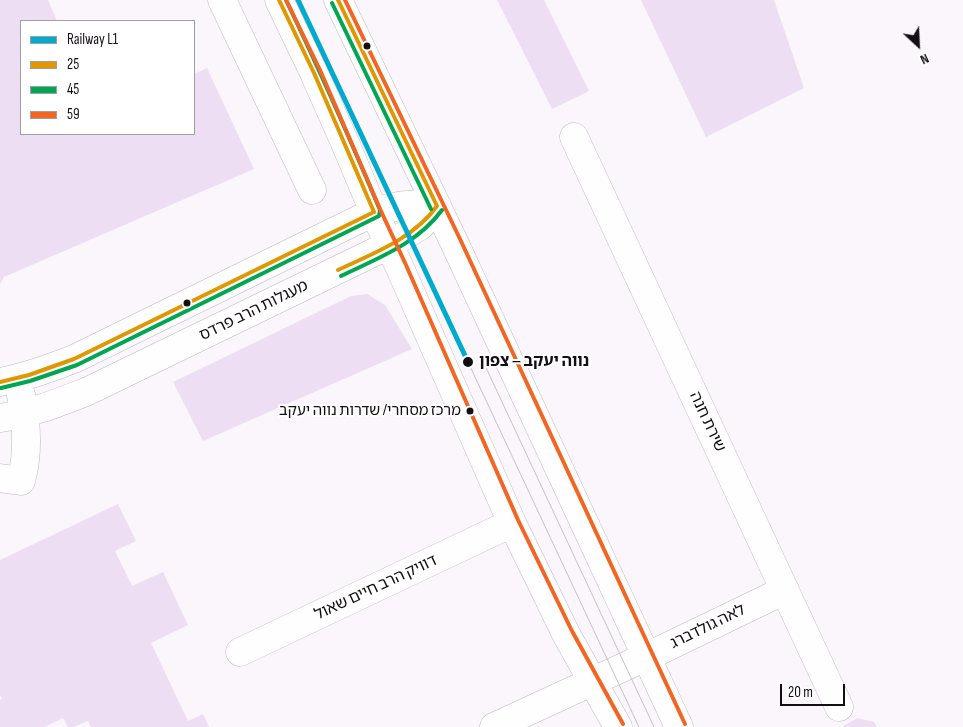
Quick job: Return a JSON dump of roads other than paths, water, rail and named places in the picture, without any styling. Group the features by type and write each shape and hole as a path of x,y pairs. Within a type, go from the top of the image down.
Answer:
{"street":[{"path":"222,0 312,190"},
{"path":"279,0 338,126 374,212 512,523 566,634 618,727"},
{"path":"338,0 437,206 679,727"},
{"name":"שירת חנה","path":"574,137 839,706"},
{"path":"0,478 21,481 25,466 27,443 12,416 9,380 44,371 74,359 374,212 409,204 437,206"},
{"name":"מעגלות הרב פרדס","path":"12,416 55,404 88,390 389,246 420,226 437,206"},
{"name":"דוויק הרב חיים שאול","path":"240,652 512,523"},
{"name":"לאה גולדברג","path":"494,727 785,590"}],"tram line":[{"path":"481,357 654,727"},
{"path":"468,362 639,727"}],"rail line":[{"name":"L1","path":"298,0 468,362"}],"place":[{"name":"נווה יעקב – צפון","path":"468,362"},
{"name":"מרכז מסחרי/ שדרות נווה יעקב","path":"470,411"}]}
